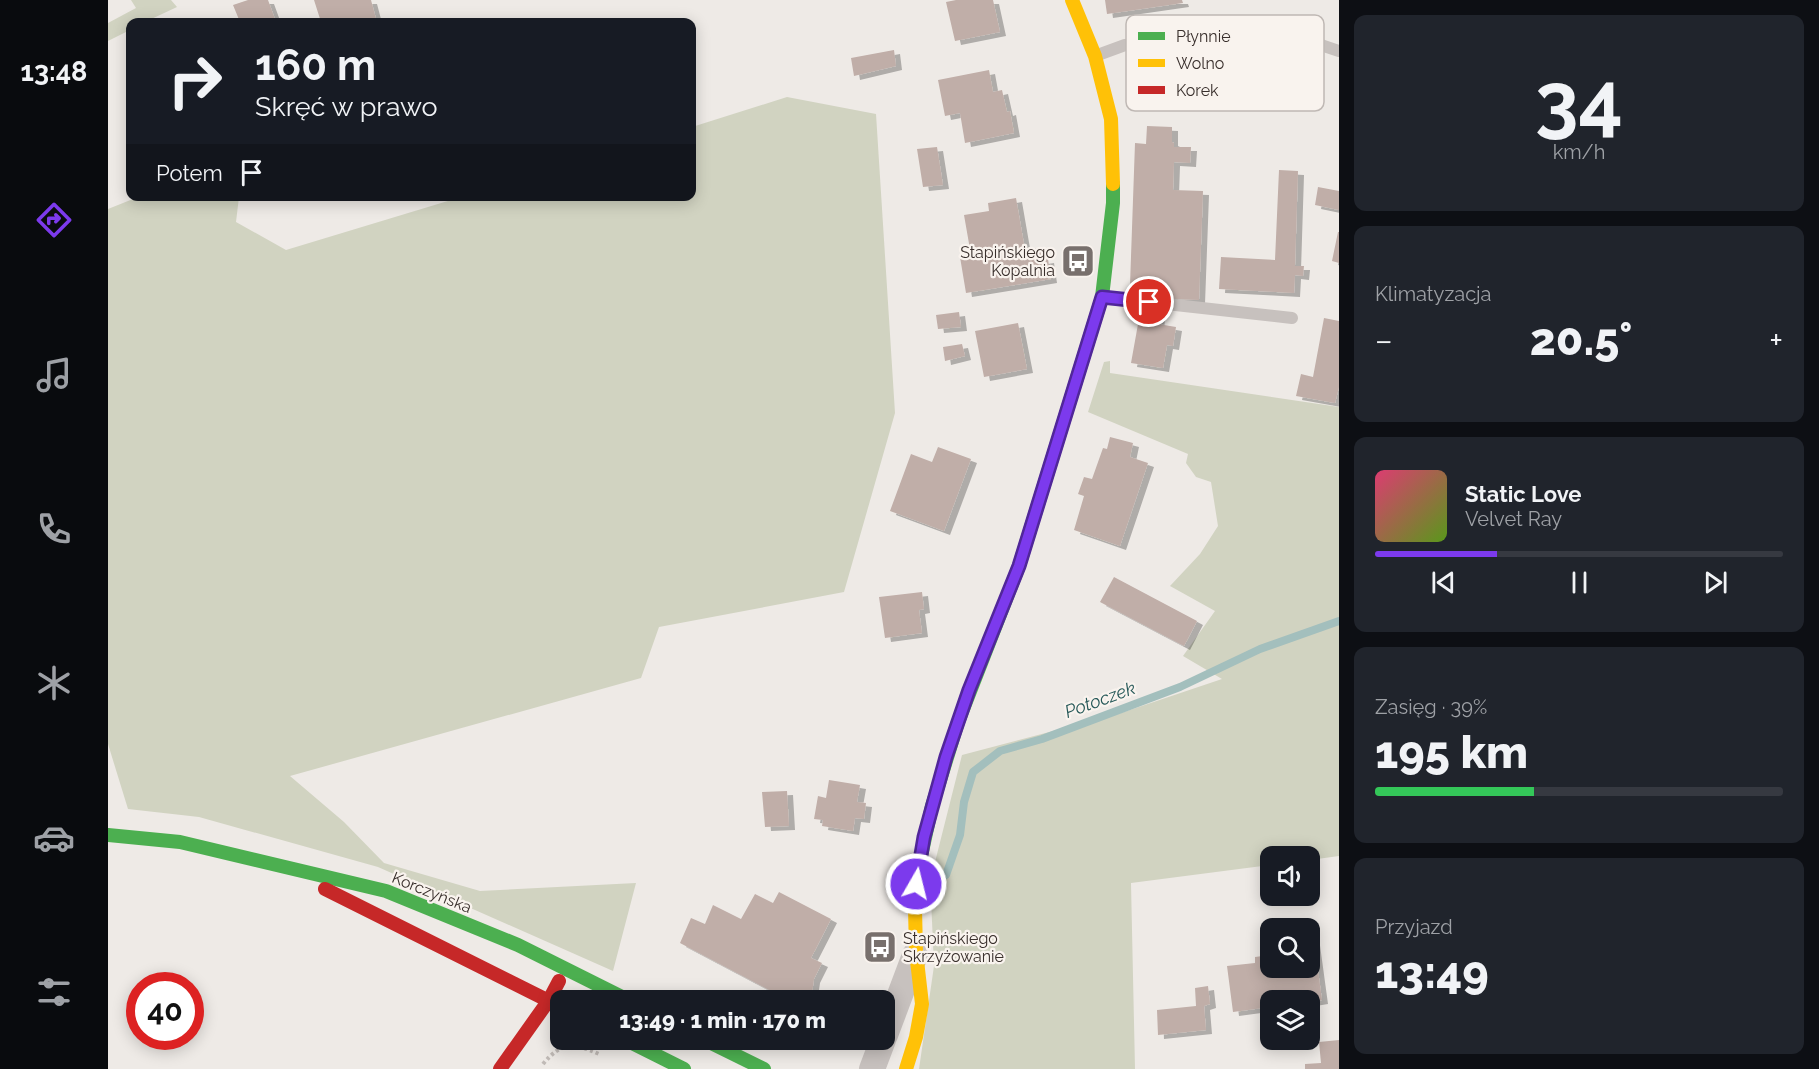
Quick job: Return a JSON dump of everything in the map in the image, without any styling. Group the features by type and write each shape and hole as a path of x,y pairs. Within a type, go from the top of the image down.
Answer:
{"street":[{"path":"906,1069 920,1021 922,1004 916,952 916,884 932,806 958,722 1019,566 1102,297 1113,203 1111,119 1095,56 1072,0"},
{"name":"Korczyńska","path":"108,835 180,842 386,891 518,945 608,990"},
{"name":"Korczyńska","path":"278,865 550,1002"},
{"path":"895,1008 916,952"},
{"path":"559,990 566,969"},
{"path":"500,1069 550,1010"},
{"path":"646,1050 684,1069"},
{"path":"725,1050 764,1069"},
{"path":"872,1069 879,1050"}],"lane":[{"path":"1095,56 1126,45"},
{"path":"1324,46 1339,51"},
{"path":"1102,297 1292,318"}],"path":[{"path":"539,1069 554,1052 564,1047 574,1045 603,1056"}],"green space":[{"path":"131,0 171,0 177,7 154,18 126,18 126,32 108,41 108,23 136,8"},
{"path":"787,97 876,114 895,413 844,592 659,627 641,678 290,776 344,822 384,863 480,891 636,883 613,971 378,867 199,817 128,809 108,744 108,209 128,201 239,201 236,222 286,250 448,201 696,201 696,126"},
{"path":"1110,361 1110,373 1339,407 1339,856 1320,859 1320,846 1260,846 1260,866 1131,883 1135,1069 919,1069 934,966 931,899 934,866 962,755 1118,714 1222,679 1183,656 1215,611 1170,586 1200,554 1218,526 1211,482 1196,477 1186,463 1188,454 1088,412 1104,362"}],"building":[{"path":"248,0 268,0 275,18 238,18 233,5"},
{"path":"314,0 371,0 376,18 320,18"},
{"path":"993,0 1000,32 955,41 946,2"},
{"path":"1105,0 1182,0 1183,3 1107,14"},
{"path":"894,50 896,66 854,76 851,58"},
{"path":"989,70 993,92 1002,90 1007,112 1010,111 1014,133 965,143 960,113 945,116 938,80"},
{"path":"1147,126 1172,127 1174,147 1191,147 1190,163 1174,162 1173,190 1203,191 1199,300 1155,298 1155,287 1130,285 1135,143 1146,144"},
{"path":"937,147 943,185 923,187 917,149"},
{"path":"1279,170 1298,171 1295,266 1304,266 1303,276 1295,275 1294,293 1219,289 1221,257 1275,260"},
{"path":"1318,187 1339,191 1339,210 1315,205"},
{"path":"1016,198 1025,250 1040,248 1042,260 1048,259 1051,279 966,293 960,257 971,255 964,215 989,211 988,203"},
{"path":"1339,232 1339,263 1332,261"},
{"path":"959,312 961,327 938,329 936,315"},
{"path":"1140,313 1159,316 1158,324 1176,327 1173,346 1167,345 1163,368 1131,363"},
{"path":"1324,318 1339,321 1339,387 1335,403 1296,396 1301,374 1313,377"},
{"path":"1018,323 1027,369 984,377 975,331"},
{"path":"962,344 965,356 945,361 943,347"},
{"path":"1110,437 1133,443 1130,457 1148,463 1120,546 1074,530 1084,496 1078,494 1084,477 1092,479 1103,448 1107,449"},
{"path":"938,447 971,459 944,531 890,511 911,454 932,462"},
{"path":"1114,577 1197,621 1184,646 1100,602"},
{"path":"922,592 924,609 919,610 922,633 885,638 879,597"},
{"path":"829,780 860,785 857,802 866,803 864,819 855,818 853,831 822,826 823,820 814,819 818,796 826,798"},
{"path":"787,791 789,826 765,827 762,792"},
{"path":"779,892 831,919 811,958 822,963 814,979 812,990 769,990 680,943 691,918 705,924 713,905 741,919 755,894 773,903"},
{"path":"1260,956 1260,978 1319,978 1322,1000 1320,1000 1320,990 1260,990 1260,1008 1233,1012 1227,966 1255,963 1255,957"},
{"path":"1208,986 1210,1004 1204,1006 1206,1030 1158,1035 1157,1010 1196,1006 1195,988"},
{"path":"1339,1040 1339,1069 1305,1069 1305,1064 1321,1063 1320,1042"}],"waterway":[{"name":"Potoczek","path":"946,875 960,835 964,802 973,772 1000,751 1042,739 1180,687 1260,649 1339,621"}],"traffic: fast":[{"path":"919,865 932,806 958,722 1019,566 1102,297 1113,203 1113,184"},
{"path":"108,835 180,842 386,891 518,945 608,990"},
{"path":"646,1050 684,1069"},
{"path":"725,1050 764,1069"}],"traffic: slow":[{"path":"1072,0 1095,56 1111,119 1113,184"},
{"path":"906,1069 916,1037 922,1004 916,952 915,908 919,865"}],"traffic: jam":[{"path":"325,889 550,1002"},
{"path":"500,1069 549,1000 559,981"}],"place":[{"name":"Stapińskiego Kopalnia","path":"1078,261"},
{"name":"Stapińskiego Skrzyżowanie","path":"880,947"}],"route":[{"path":"916,884 924,837 946,757 969,690 1019,566 1102,297 1149,302"}]}
